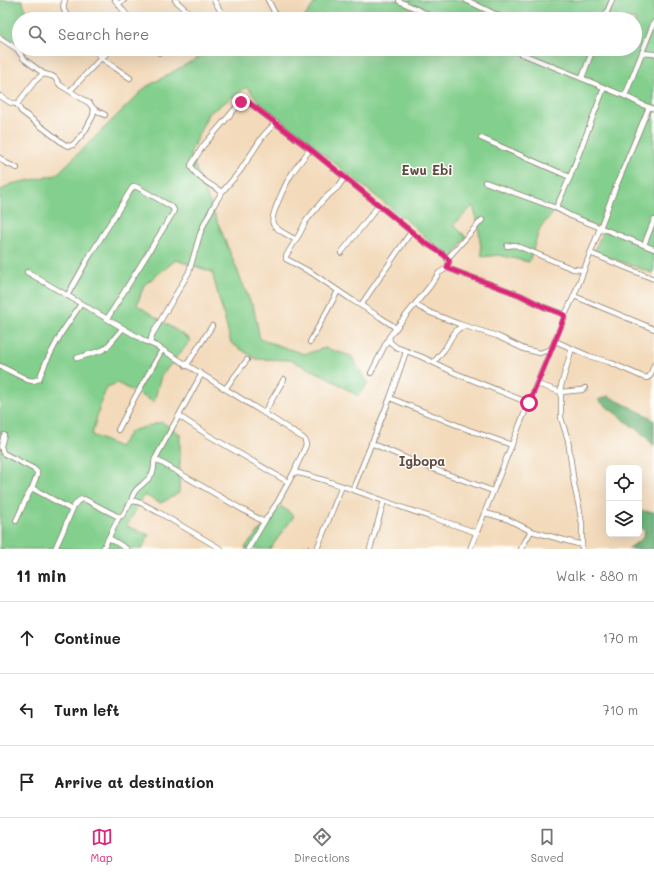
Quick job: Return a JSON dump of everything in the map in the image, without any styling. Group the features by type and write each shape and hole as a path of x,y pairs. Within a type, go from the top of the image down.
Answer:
{"street":[{"path":"65,0 63,6 66,12"},
{"path":"124,0 116,2 124,12"},
{"path":"175,0 188,12"},
{"path":"214,0 221,12"},
{"path":"268,0 274,12"},
{"path":"466,0 491,12"},
{"path":"607,12 612,0"},
{"path":"399,1 423,12"},
{"path":"654,22 642,53 654,54"},
{"path":"0,38 12,46"},
{"path":"22,56 44,74 55,78 60,85 105,115"},
{"path":"70,91 103,56"},
{"path":"470,549 547,358 574,296 600,227 652,108 527,56"},
{"path":"582,78 590,56"},
{"path":"625,96 641,56"},
{"path":"101,58 130,78"},
{"path":"17,104 38,77 44,74"},
{"path":"556,208 570,177 604,88"},
{"path":"0,96 11,103 17,104"},
{"path":"222,192 193,172 191,165 203,146 241,102 248,102 310,149 411,232 447,258 449,262 447,268 439,273 396,328 389,338 371,373"},
{"path":"17,104 20,111 68,146 73,145 85,131 93,116 94,109"},
{"path":"150,343 152,335 189,272 200,234 222,192 240,171 250,155 276,122"},
{"path":"481,138 570,177"},
{"path":"296,240 277,229 272,224 272,217 282,192 293,171 310,149"},
{"path":"0,158 6,163 17,168"},
{"path":"345,177 338,187 324,199 306,221 286,256 286,259 312,273 396,328"},
{"path":"485,182 556,208 571,216 654,249"},
{"path":"67,296 89,257 132,188 137,186 174,210 107,319"},
{"path":"341,252 379,205"},
{"path":"447,258 482,220"},
{"path":"644,245 654,220"},
{"path":"361,305 411,232"},
{"path":"507,246 514,245 573,269 584,270"},
{"path":"590,253 654,279"},
{"path":"447,268 520,295 544,307 565,315"},
{"path":"27,272 162,350 305,440 306,445 294,472 273,510 248,549"},
{"path":"310,342 338,291"},
{"path":"574,296 654,329"},
{"path":"416,303 419,307 430,313 497,336 524,349 540,353 547,358"},
{"path":"0,366 28,380 33,381 39,379 62,332 81,304"},
{"path":"186,366 212,326"},
{"path":"434,362 445,349 457,330 460,327 466,326"},
{"path":"77,358 103,350 122,328"},
{"path":"389,338 392,344 406,352 434,362 455,373 529,403"},
{"path":"554,341 647,378 650,376 654,365"},
{"path":"485,513 507,519 530,531 582,547 580,507 574,484 568,440 561,418 560,392 562,379 572,348"},
{"path":"540,353 551,349"},
{"path":"118,430 162,350"},
{"path":"353,489 390,398 406,352"},
{"path":"225,389 246,360"},
{"path":"103,549 120,516 122,516 132,502 133,495 137,488 142,485 153,473 153,463 201,375"},
{"path":"264,413 284,379"},
{"path":"537,384 560,392 582,390 585,388"},
{"path":"390,398 469,430 512,445"},
{"path":"179,416 208,435 288,482"},
{"path":"4,435 2,446 4,453 37,472 32,488 27,495 16,521"},
{"path":"371,443 417,463 493,491"},
{"path":"155,459 264,522"},
{"path":"294,472 317,477 424,515 455,524 477,533"},
{"path":"317,549 342,486"},
{"path":"32,488 72,510"},
{"path":"55,549 78,500 84,499 114,515 120,516"},
{"path":"132,502 134,501 143,504 221,549"},
{"path":"370,549 384,501"},
{"path":"521,549 530,531"},
{"path":"109,538 127,549"}],"green space":[{"path":"0,0 22,0 26,12 12,12 12,42 0,33"},
{"path":"317,0 654,0 654,269 652,273 594,252 604,229 554,212 540,228 529,262 498,255 482,257 478,223 473,206 454,225 466,237 451,260 412,225 261,104 247,87 208,114 190,154 251,304 253,305 260,339 304,354 325,348 351,356 368,383 358,396 327,377 290,360 256,359 231,343 212,272 176,260 144,285 137,305 191,340 161,376 154,402 117,383 107,387 101,402 92,435 119,447 131,431 162,422 180,434 179,493 161,503 144,495 127,526 149,535 142,549 0,549 0,191 11,184 56,175 146,87 201,56 642,56 642,12 308,12"},
{"path":"608,396 650,417 654,421 654,446 645,436 598,400"},
{"path":"281,506 294,516 270,549 245,549 246,546"},
{"path":"642,511 654,512 654,549 628,549 642,539 645,531 642,529"}],"district":[{"name":"Ewu Ebi","path":"427,170"},
{"name":"Igbopa","path":"422,461"}],"route":[{"path":"241,102 248,102 276,122 424,242 444,255 449,260 447,268 520,295 544,307 565,315 529,403"}]}
